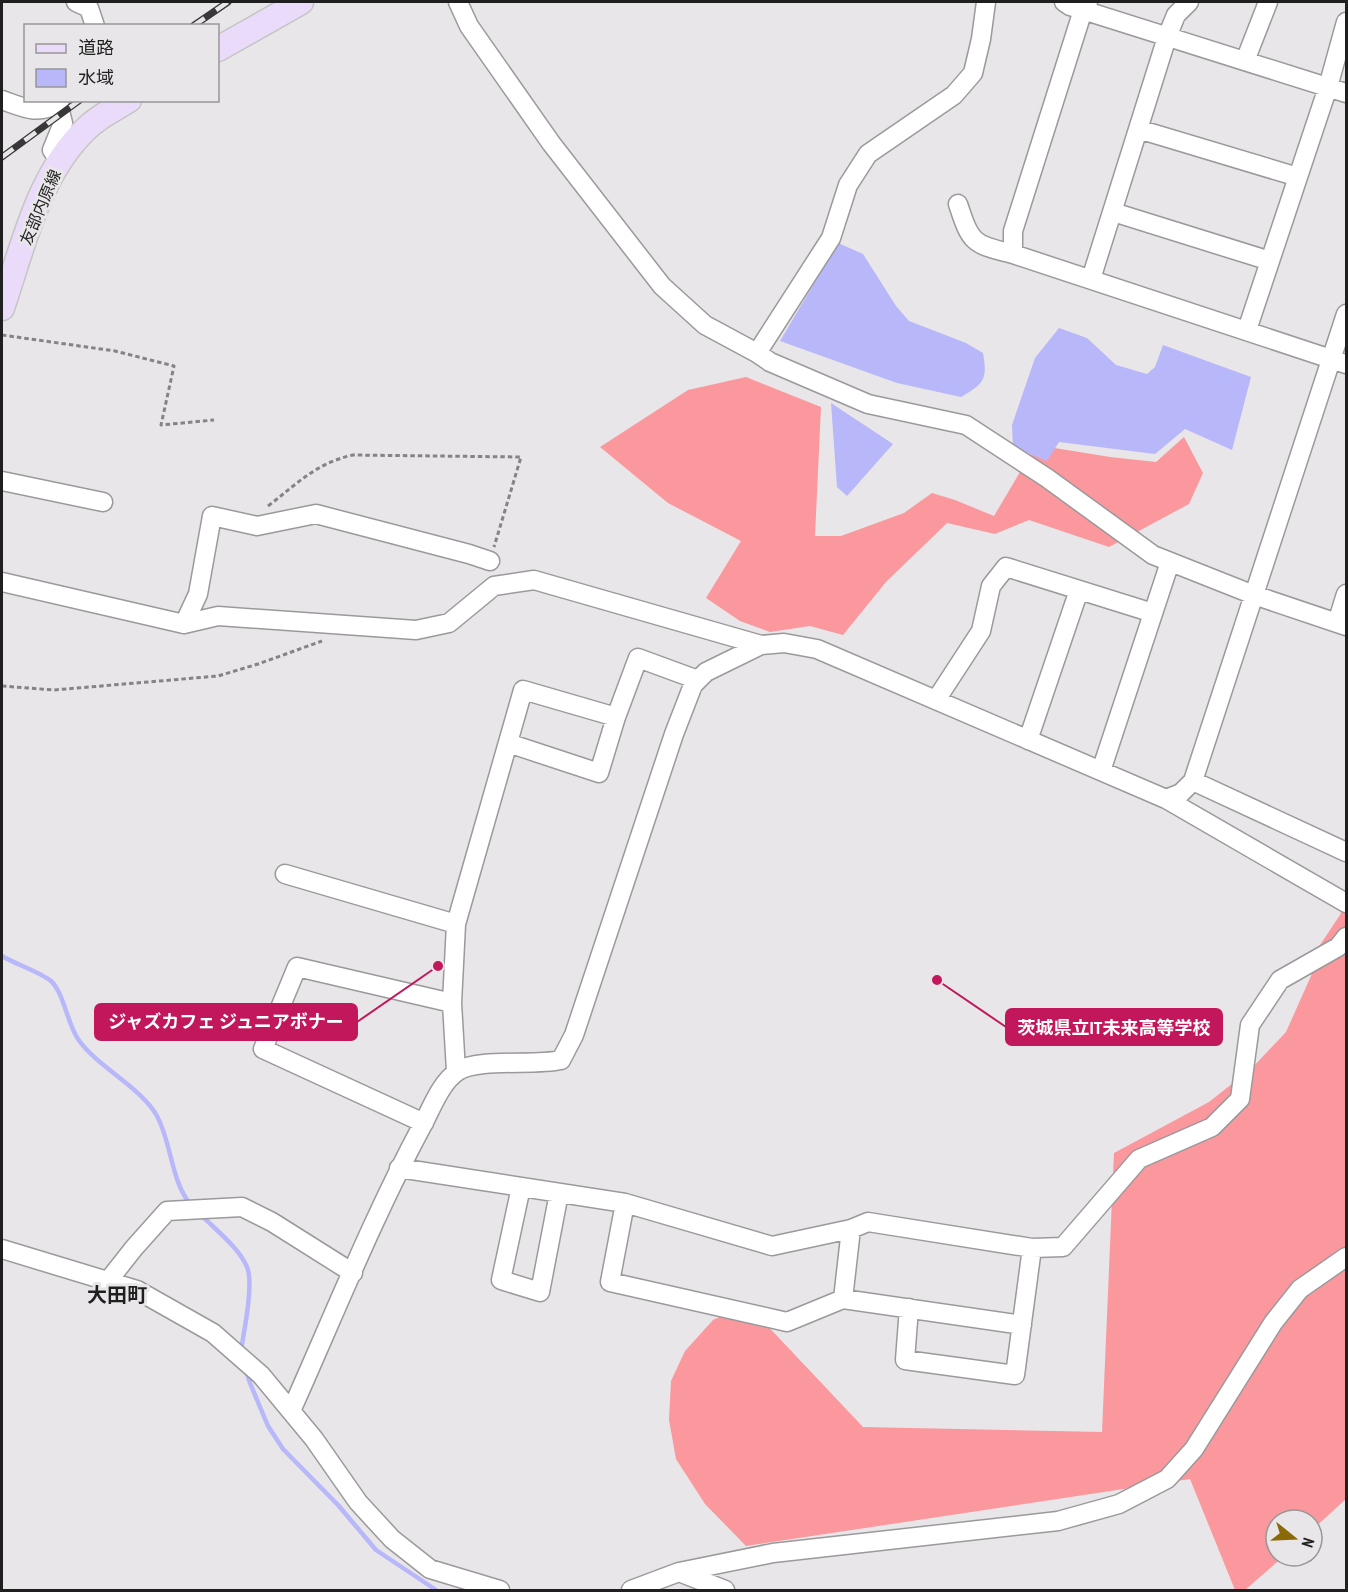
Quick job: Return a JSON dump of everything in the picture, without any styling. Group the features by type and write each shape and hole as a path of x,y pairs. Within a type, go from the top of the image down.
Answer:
{"main road":[{"path":"219,49 301,2"},
{"name":"友部内原線","path":"2,308 40,198 60,161 87,128 126,102"}],"street":[{"path":"79,2 88,8 94,24"},
{"path":"458,2 469,26 544,133 662,286 705,326 757,352 770,362 868,404 966,426 1047,478 1153,555 1254,595 1342,624 1347,594"},
{"path":"757,352 831,238 848,184 868,154 954,95 973,73 986,2"},
{"path":"1064,2 1070,6 1085,6 1167,37 1347,93"},
{"path":"1091,279 1167,37 1176,15 1189,2"},
{"path":"1245,61 1268,2"},
{"path":"1013,254 1013,231 1085,6"},
{"path":"1247,330 1328,87 1347,22"},
{"path":"2,100 29,109 47,110 59,102 63,123 52,150 60,161"},
{"path":"1138,129 1298,177"},
{"path":"958,204 968,233 984,247 1091,279 1339,361"},
{"path":"1113,212 1270,261"},
{"path":"1166,799 1181,793 1193,781 1254,595 1339,361 1347,314"},
{"path":"2,481 103,502"},
{"path":"184,624 198,594 212,516 257,526 315,514 490,561"},
{"path":"1101,771 1170,562"},
{"path":"936,700 981,630 991,586 1006,567 1153,614"},
{"path":"2,582 184,624 218,616 416,630 449,623 494,586 534,580 761,645 784,643 818,649 1166,799 1347,903"},
{"path":"1028,740 1078,590"},
{"path":"291,1411 399,1168 443,1087 456,1071 471,1065 546,1063 561,1059 574,1035 674,734 693,686 706,672 761,645"},
{"path":"508,742 599,773 616,717 638,658 698,680"},
{"path":"456,1071 452,1003 456,924 523,690 616,717"},
{"path":"1193,781 1347,852"},
{"path":"285,874 456,924"},
{"path":"399,1168 625,1203 772,1246 851,1229 868,1222 1032,1248 1063,1247 1139,1159 1212,1127 1240,1099 1250,1025 1280,980 1338,947 1347,937"},
{"path":"424,1123 262,1049 297,967 452,1003"},
{"path":"521,1187 501,1280 540,1292 559,1193"},
{"path":"625,1203 610,1282 787,1322 843,1299 1022,1325"},
{"path":"108,1281 167,1211 242,1207 272,1222 353,1273"},
{"path":"843,1299 851,1229"},
{"path":"909,1308 905,1360 1015,1374 1032,1248"},
{"path":"2,1249 137,1290 213,1333 261,1375 314,1439 358,1502 392,1539 430,1569 500,1590"},
{"path":"631,1590 679,1572 773,1553 1058,1521 1119,1504 1167,1479 1174,1472 1194,1449 1273,1323 1300,1289 1347,1257"},
{"path":"679,1572 725,1590"}],"path":[{"path":"2,335 115,351 174,366 161,425 214,420"},
{"path":"251,524 257,516 318,467 337,458 353,455 521,457 490,561"},
{"path":"2,686 54,690 218,676 325,640"}],"shaded area":[{"path":"746,377 821,407 815,536 841,536 904,513 932,493 994,516 1036,445 1156,462 1184,437 1203,473 1189,504 1109,547 1029,520 995,534 947,523 886,582 843,635 810,626 770,632 740,621 706,598 741,541 668,503 600,447 688,390"},
{"path":"1346,895 1346,1499 1324,1519 1324,1508 1264,1508 1264,1568 1270,1568 1245,1590 1235,1590 1190,1479 746,1546 705,1504 676,1459 669,1420 671,1381 685,1351 713,1320 747,1304 863,1427 1102,1432 1114,1153 1209,1102 1252,1068 1286,1032 1311,976 1318,948 1340,915"}],"water":[{"path":"838,243 863,254 896,306 909,321 966,343 983,353 985,369 979,384 961,397 897,383 780,341"},
{"path":"1059,328 1087,338 1116,365 1147,374 1155,367 1163,345 1251,377 1232,450 1185,429 1155,454 1059,442 1047,461 1013,447 1012,425 1035,358"},
{"path":"831,403 893,444 847,496 837,487"}],"waterway":[{"path":"2,956 51,981 59,993 78,1039 96,1059 130,1086 150,1106 162,1127 179,1185 191,1205"},
{"path":"201,1215 233,1246 247,1267 249,1296 241,1350"},
{"path":"246,1370 268,1426 283,1449 338,1505 376,1550 436,1590"}],"railway":[{"path":"196,24 228,2"},
{"path":"2,157 77,102"}],"place":[{"name":"ジャズカフェ ジュニアボナー","path":"438,966"},
{"name":"茨城県立IT未来高等学校","path":"937,980"}],"district":[{"name":"大田町","path":"117,1295"}]}
